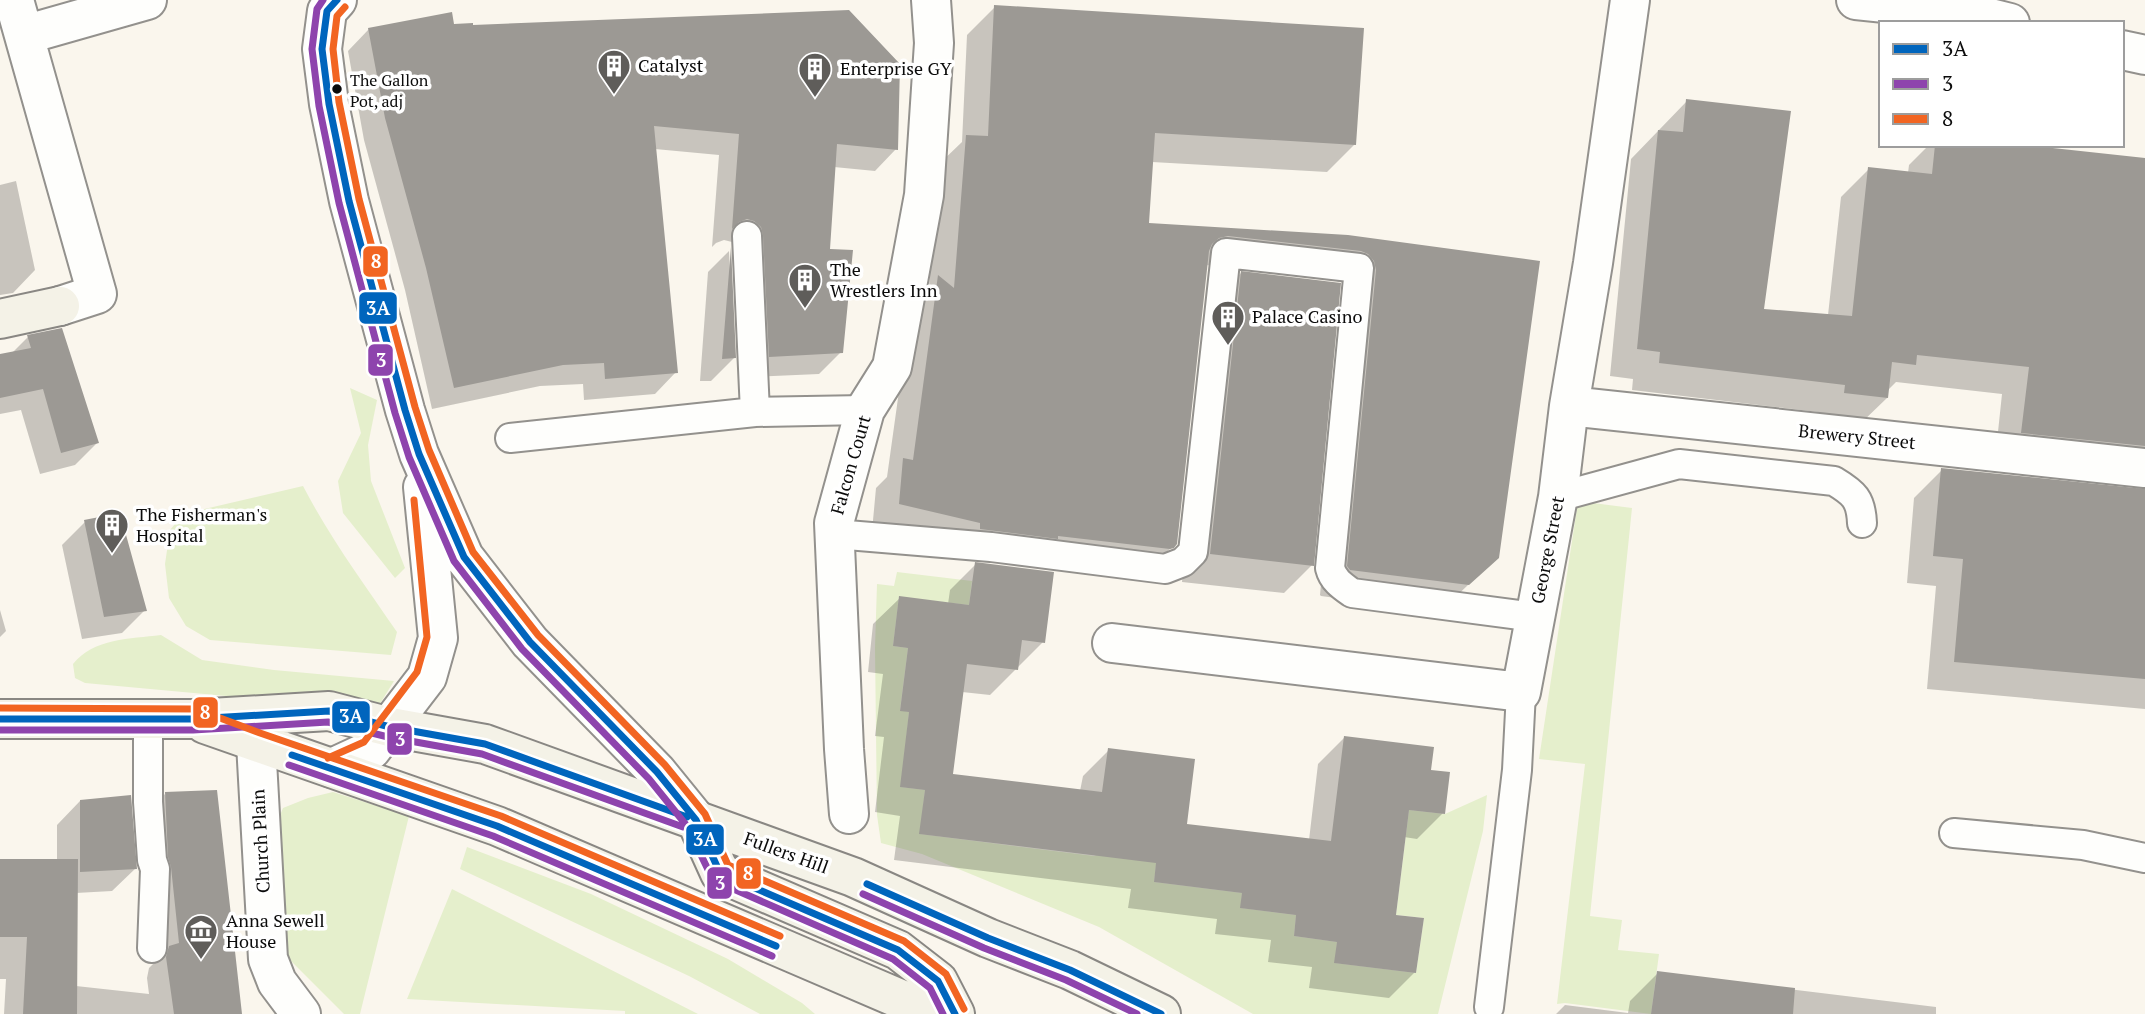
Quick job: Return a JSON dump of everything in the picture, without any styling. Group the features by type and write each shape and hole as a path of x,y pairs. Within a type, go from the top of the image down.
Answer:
{"main road":[{"path":"0,319 60,306"},
{"name":"Fullers Hill","path":"193,719 329,711 390,727 485,744 853,877 988,938 1070,970 1161,1014"},
{"path":"0,719 193,719 497,826 935,1014"},
{"path":"696,820 720,873 898,950 938,981 955,1014"},
{"path":"849,978 870,1014"}],"street":[{"path":"60,306 97,294 19,17 57,24 147,0"},
{"path":"337,0 327,11 322,49 329,104 349,201 419,454 464,556 472,567 530,642 657,772 696,820"},
{"name":"Falcon Court","path":"849,814 834,523 865,410 892,367 924,195 933,43 931,0"},
{"name":"George Street","path":"1521,692 1558,497 1569,406 1593,263 1630,0"},
{"path":"1856,0 1962,11 2002,21"},
{"path":"2124,50 2145,55"},
{"name":"Brewery Street","path":"1569,406 2145,468"},
{"path":"332,768 372,750 427,677 438,638 419,454"},
{"path":"1112,643 1521,692"},
{"name":"Church Plain","path":"256,743 268,959 277,982 301,1014"}],"lane":[{"path":"747,236 755,412"},
{"path":"835,534 991,547 1165,569 1182,562 1193,552 1226,253 1359,268 1330,568 1332,574 1339,584 1352,593 1535,617"},
{"path":"510,438 755,412 865,410"},
{"path":"1558,497 1679,464 1834,481 1850,491 1861,506 1862,523"},
{"path":"1489,1007 1517,770 1521,692"},
{"path":"148,718 148,802 155,869 152,948"},
{"path":"1954,833 2083,845 2145,859"}],"green space":[{"path":"350,388 377,400 368,445 371,481 405,568 395,578 343,513 338,481 361,433"},
{"path":"303,486 336,542 397,632 391,655 210,640 186,626 169,598 165,564 170,530 183,514"},
{"path":"1585,502 1632,508 1590,916 1622,920 1618,950 1659,954 1651,1014 1557,1004 1585,764 1539,759 1577,508"},
{"path":"897,572 972,581 969,605 899,597 893,646 908,648 900,710 909,712 901,787 925,790 920,834 1094,856 1160,831 1154,882 1242,893 1241,908 1296,915 1294,936 1337,942 1335,963 1416,973 1424,918 1396,915 1409,810 1445,814 1487,795 1483,831 1438,1014 1253,1014 1099,927 922,854 881,843 877,815 877,584 894,586"},
{"path":"161,635 202,660 274,670 394,681 376,710 85,683 75,678 73,664 91,649 113,641"},
{"path":"333,792 409,816 360,1014 344,1014 284,954 276,825 283,808"},
{"path":"467,847 591,894 728,959 802,1003 815,1014 760,1014 689,976 460,869"},
{"path":"452,889 698,1014 625,1014 625,1011 407,999"}],"building":[{"name":"Palace Casino","path":"994,5 1364,28 1356,145 1155,133 1149,223 1348,235 1540,261 1499,558 1469,585 1350,570 1347,566 1376,270 1374,261 1361,251 1228,236 1219,238 1212,244 1209,251 1177,544 1174,548 1058,536 1058,539 980,529 980,523 899,504 903,458 913,460 938,275 954,288 966,135 988,136"},
{"path":"849,10 900,64 898,150 837,144 830,249 853,250 843,353 769,357 761,227 747,219 732,229 739,134 654,126 678,373 605,379 604,363 563,365 454,388 426,268 385,118 368,28 452,12 454,24 473,25"},
{"path":"1686,99 1791,111 1764,309 1852,316 1868,167 1932,174 1935,147 2044,147 2145,158 2145,446 2021,433 2029,367 1917,355 1916,365 1892,362 1888,398 1844,393 1845,385 1659,363 1660,352 1637,349 1658,130 1683,132"},
{"path":"731,247 736,358 722,359"},
{"path":"1241,271 1341,283 1314,566 1210,554"},
{"path":"62,328 99,443 61,453 43,389 0,398 0,354 31,348 27,335"},
{"path":"1941,468 2145,489 2145,679 1954,662 1963,559 1933,556"},
{"path":"120,513 147,611 104,617 84,520"},
{"path":"975,562 1054,572 1045,643 1022,640 1018,670 967,664 953,774 1102,792 1108,748 1195,759 1187,824 1331,841 1344,736 1434,747 1431,770 1450,772 1445,814 1409,810 1396,915 1424,918 1416,973 1334,963 1337,942 1294,936 1296,915 1240,908 1242,893 1154,882 1156,863 919,834 925,790 900,787 909,712 900,711 908,648 893,646 899,596 969,605"},
{"path":"217,790 242,1014 174,1014 166,957 169,946 179,943 168,857 165,792"},
{"path":"131,795 137,869 80,872 80,800"},
{"path":"0,859 78,859 77,1014 23,1014 27,937 0,937"},
{"path":"1657,971 1795,988 1793,1014 1651,1014"}],"transit line":[{"name":"3","path":"323,0 317,9 312,49 319,106 339,203 409,457 454,561 522,649 649,779 687,826 713,880 893,959 930,988 943,1014"},
{"name":"3A","path":"337,0 327,11 322,49 329,104 349,201 419,454 464,557 530,642 657,772 696,820 720,873 898,950 938,981 955,1014"},
{"name":"8","path":"345,7 337,16 333,49 339,102 359,199 415,407 429,450 473,552 538,635 665,765 705,814 728,865 904,941 946,974 964,1009"},
{"name":"8","path":"328,758 364,742 417,672 427,637 414,500"},
{"name":"8","path":"0,708 196,709 501,816 780,936"},
{"name":"3A","path":"0,719 193,719 329,711 390,727 485,744 687,817"},
{"name":"3","path":"0,730 193,730 328,722 388,737 482,754 683,827"},
{"name":"3A","path":"292,755 497,826 776,946"},
{"name":"3","path":"289,765 493,836 772,956"},
{"name":"3A","path":"867,884 988,938 1070,970 1161,1014"},
{"name":"3","path":"863,894 984,948 1066,980 1137,1014"}],"place":[{"name":"The Gallon Pot, adj","path":"337,89"},
{"name":"Catalyst","path":"614,96"},
{"name":"Enterprise GY","path":"815,99"},
{"name":"The Wrestlers Inn","path":"805,310"},
{"name":"Palace Casino","path":"1228,347"},
{"name":"The Fisherman's Hospital","path":"112,555"},
{"name":"Anna Sewell House","path":"201,961"}]}
